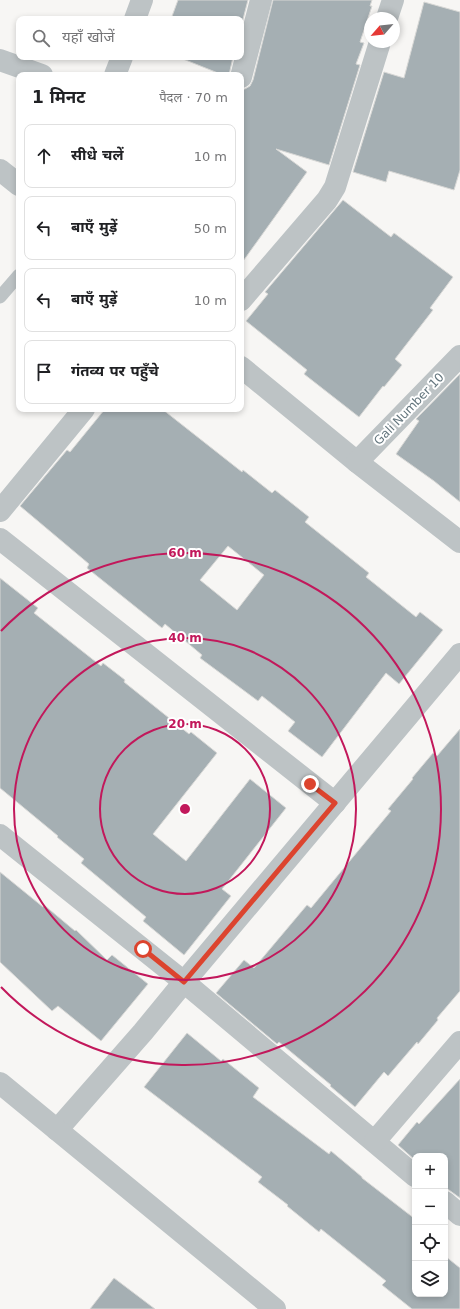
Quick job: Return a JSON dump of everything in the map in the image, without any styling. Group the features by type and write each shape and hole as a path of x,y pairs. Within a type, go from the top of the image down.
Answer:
{"street":[{"path":"136,16 142,0"},
{"path":"242,72 261,0"},
{"path":"389,12 393,0"},
{"path":"244,297 318,211 327,200 335,186 378,48"},
{"path":"0,60 34,72"},
{"path":"116,72 121,60"},
{"path":"0,170 16,183"},
{"name":"Gali Number 10","path":"357,462 460,356"},
{"path":"244,369 357,462 460,542"},
{"path":"0,511 82,412"},
{"path":"0,539 335,803"},
{"path":"57,1130 143,1032 460,654"},
{"path":"0,834 184,982 412,1173"},
{"path":"375,1141 460,1042"},
{"path":"0,1083 275,1309"},
{"path":"448,1205 460,1215"}],"lane":[{"path":"0,297 16,278"}],"building":[{"path":"178,0 248,0 244,16 172,16"},
{"path":"273,0 372,0 370,12 364,12 364,30 360,42 364,43 356,64 360,65 329,165 276,149 307,172 244,260 244,89 250,86 253,80"},
{"path":"424,2 460,12 460,170 454,190 389,171 386,182 353,172 384,72 404,78"},
{"path":"186,60 232,60 230,72 216,72"},
{"path":"343,200 391,237 394,233 453,277 430,308 433,310 395,359 402,365 384,387 383,386 359,417 304,374 307,370 246,321 268,294 265,292"},
{"path":"460,374 460,502 396,454 419,421 416,419"},
{"path":"103,412 166,412 242,472 243,470 272,493 275,490 309,517 305,522 369,573 366,577 416,617 420,612 443,630 399,684 386,673 322,757 288,731 295,722 262,696 258,701 200,658 202,655 165,624 162,628 87,568 89,564 20,506 67,450 70,452","holes":["228,546 264,575 237,610 200,580"]},
{"path":"0,578 38,608 34,613 101,666 103,663 125,680 124,682 189,734 191,732 217,753 153,834 186,861 250,779 286,808 222,889 231,896 184,955 143,921 146,917 81,863 84,859 0,788"},
{"path":"460,729 460,991 437,1018 438,1020 418,1044 417,1042 388,1076 384,1072 355,1107 279,1042 277,1044 216,993 244,960 254,968 307,905 311,908 391,811 388,809 413,779 412,778 433,753 437,756"},
{"path":"0,872 43,907 44,905 75,931 76,930 107,960 112,955 148,984 101,1041 58,1006 52,1011 0,962"},
{"path":"187,1033 221,1061 223,1059 259,1088 253,1097 329,1154 331,1151 362,1178 412,1217 412,1297 448,1297 448,1258 460,1268 460,1309 412,1309 382,1285 386,1281 321,1229 319,1232 287,1206 288,1205 258,1182 262,1177 144,1087"},
{"path":"460,1079 460,1198 448,1189 448,1153 412,1153 412,1157 398,1145 417,1122 419,1124"},
{"path":"114,1278 155,1309 90,1309"}],"route":[{"path":"143,949 184,982 335,803 310,784"}]}
